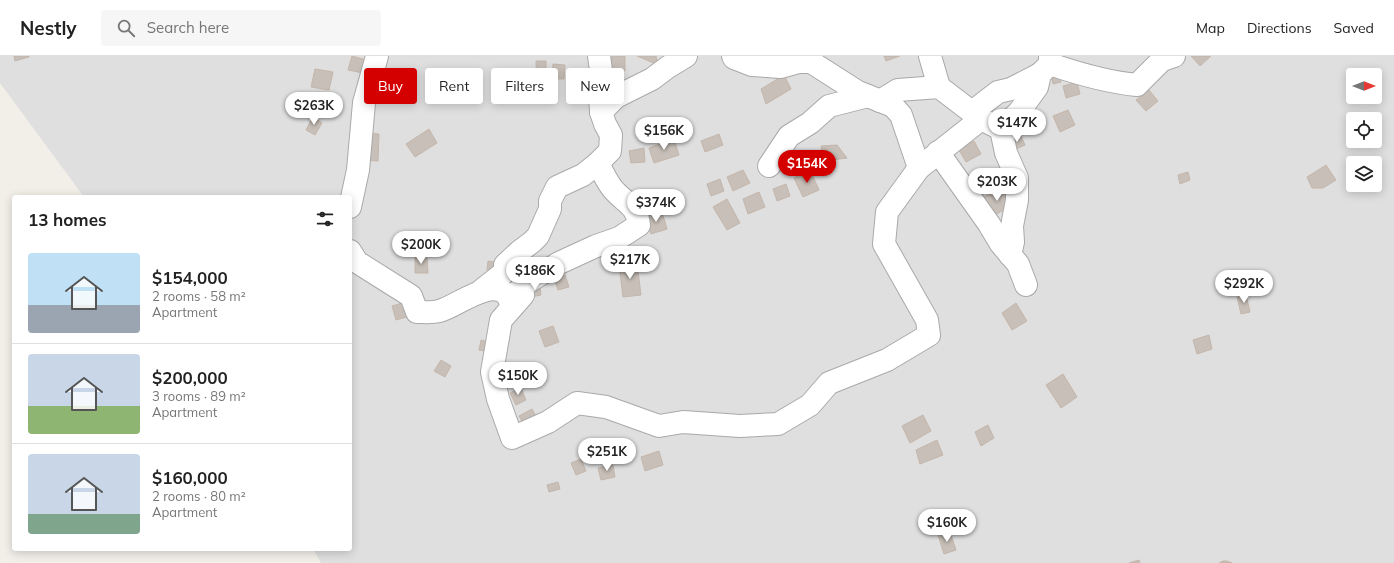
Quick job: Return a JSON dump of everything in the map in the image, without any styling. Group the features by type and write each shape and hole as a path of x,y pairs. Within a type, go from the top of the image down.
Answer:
{"street":[{"path":"352,198 358,170 364,103 377,56"},
{"path":"352,255 357,262 411,296 417,312 438,312 460,302 482,290 505,272 505,265 538,236 550,209 550,201 557,187 583,175 610,151 611,135 601,112 600,95 602,78 599,56"},
{"path":"601,112 616,97 652,79 686,56"},
{"path":"733,56 734,58 752,65 780,67 799,62 811,62 858,92 893,106 901,115 919,168"},
{"path":"930,56 939,87 977,116 1001,129 1006,153 1017,178 1017,200 1012,226 1014,242 1010,255"},
{"path":"598,163 613,189 634,208 639,225 619,238 596,246 559,263 528,282 520,290 523,294 501,320 492,372 498,399 512,438 548,422 577,403 606,407 659,426 683,422 740,426 778,424 810,405 829,383 887,360 929,336 927,320 884,244 887,212 919,168 977,116 998,92 1011,88 1047,65 1111,81 1138,85 1162,60 1174,56"},
{"path":"1001,129 1019,112 1037,87 1047,65"},
{"path":"769,166 789,136 810,123 829,106 874,98 898,90 939,87"},
{"path":"938,152 989,224 1001,244 1018,264 1026,285"},
{"path":"482,290 495,289 502,291 508,296 512,306"}],"shaded area":[{"path":"0,56 1394,56 1394,563 321,563 314,551 352,551 352,195 83,195 0,83"}],"building":[{"path":"14,56 29,56 29,57 15,61"},
{"path":"352,56 366,60 363,73 348,70"},
{"path":"612,56 625,56 625,71 624,68 611,68"},
{"path":"637,56 656,56 658,65"},
{"path":"884,56 900,56 886,61"},
{"path":"1191,56 1211,56 1200,66"},
{"path":"536,61 546,61 546,68 536,68"},
{"path":"553,64 565,65 564,79 558,79 558,68 553,68"},
{"path":"315,69 333,72 329,90 311,87"},
{"path":"1059,71 1061,82 1053,84 1051,73"},
{"path":"784,75 791,89 766,104 761,89"},
{"path":"1077,82 1080,94 1066,98 1063,86"},
{"path":"1149,90 1158,101 1146,111 1136,100"},
{"path":"1068,110 1075,125 1060,132 1053,116"},
{"path":"313,117 322,123 315,135 306,130"},
{"path":"429,129 437,143 415,157 406,144"},
{"path":"363,133 379,134 378,161 362,160"},
{"path":"719,134 723,145 705,152 701,141"},
{"path":"1021,136 1025,145 1014,150 1010,140"},
{"path":"674,139 679,155 654,163 649,148"},
{"path":"974,141 981,154 966,162 959,150"},
{"path":"837,145 847,158 823,161 821,146"},
{"path":"644,148 645,162 631,163 629,151"},
{"path":"802,160 806,172 799,175 795,163"},
{"path":"1326,165 1336,180 1323,188 1312,188 1307,177"},
{"path":"743,170 750,183 733,191 727,177"},
{"path":"810,170 819,190 803,197 794,178"},
{"path":"1188,172 1190,180 1180,184 1178,175"},
{"path":"720,179 724,191 711,196 707,184"},
{"path":"786,184 790,196 777,201 773,189"},
{"path":"1002,188 1011,206 993,216 984,197"},
{"path":"759,192 765,207 748,214 743,199"},
{"path":"727,199 740,223 727,230 713,207"},
{"path":"662,212 667,229 651,234 646,216"},
{"path":"415,257 427,257 428,273 415,273"},
{"path":"488,261 502,263 501,271 487,270"},
{"path":"637,263 641,295 623,297 619,265"},
{"path":"565,275 569,287 558,290 554,278"},
{"path":"540,286 541,295 531,297 529,288"},
{"path":"1246,295 1250,312 1241,314 1237,297"},
{"path":"406,302 410,316 396,320 392,306"},
{"path":"1016,303 1027,321 1012,330 1002,313"},
{"path":"553,326 559,342 545,347 539,331"},
{"path":"1209,335 1212,349 1197,354 1193,340"},
{"path":"481,340 492,343 490,352 479,350"},
{"path":"441,360 451,366 445,377 434,371"},
{"path":"1063,374 1077,397 1061,408 1046,385"},
{"path":"521,388 526,400 516,405 510,393"},
{"path":"532,409 538,420 525,427 519,416"},
{"path":"923,415 931,431 910,443 902,426"},
{"path":"988,425 994,438 981,446 975,432"},
{"path":"607,439 610,453 598,455 596,441"},
{"path":"937,440 943,455 920,464 916,450"},
{"path":"659,451 663,465 645,471 641,457"},
{"path":"581,459 586,471 576,475 571,463"},
{"path":"613,465 615,477 601,480 598,468"},
{"path":"558,482 560,489 549,492 547,485"},
{"path":"950,532 956,550 944,554 938,535"},
{"path":"1139,560 1140,563 1129,563"},
{"path":"1227,561 1232,563 1219,563"}]}
